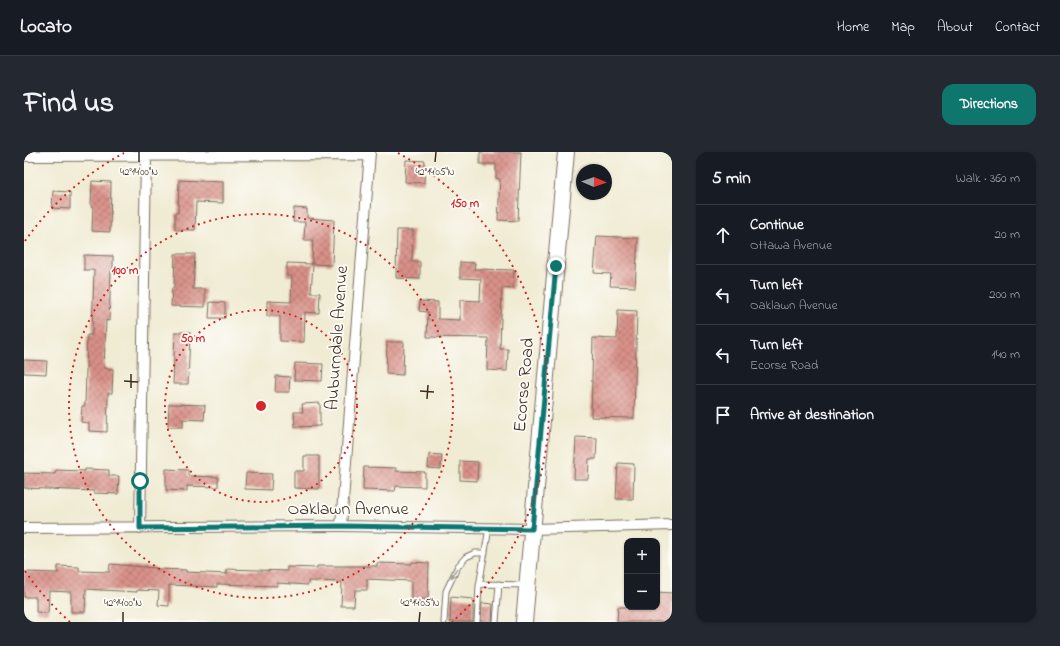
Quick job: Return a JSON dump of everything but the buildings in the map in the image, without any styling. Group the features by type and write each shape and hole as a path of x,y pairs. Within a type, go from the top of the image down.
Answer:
{"main road":[{"name":"Ecorse Road","path":"524,622 566,152"}],"street":[{"path":"24,156 370,154"},
{"name":"Auburndale Avenue","path":"341,526 370,154"},
{"path":"140,528 146,156"},
{"name":"Oaklawn Avenue","path":"24,528 341,526 532,529 672,525"}],"lane":[{"path":"477,622 480,586 489,528"},
{"path":"444,622 446,591 458,566 466,557 476,553 485,553"},
{"path":"481,584 527,585"},
{"path":"496,622 499,584"}],"route":[{"path":"140,481 140,528 341,526 532,529 556,266"}]}
